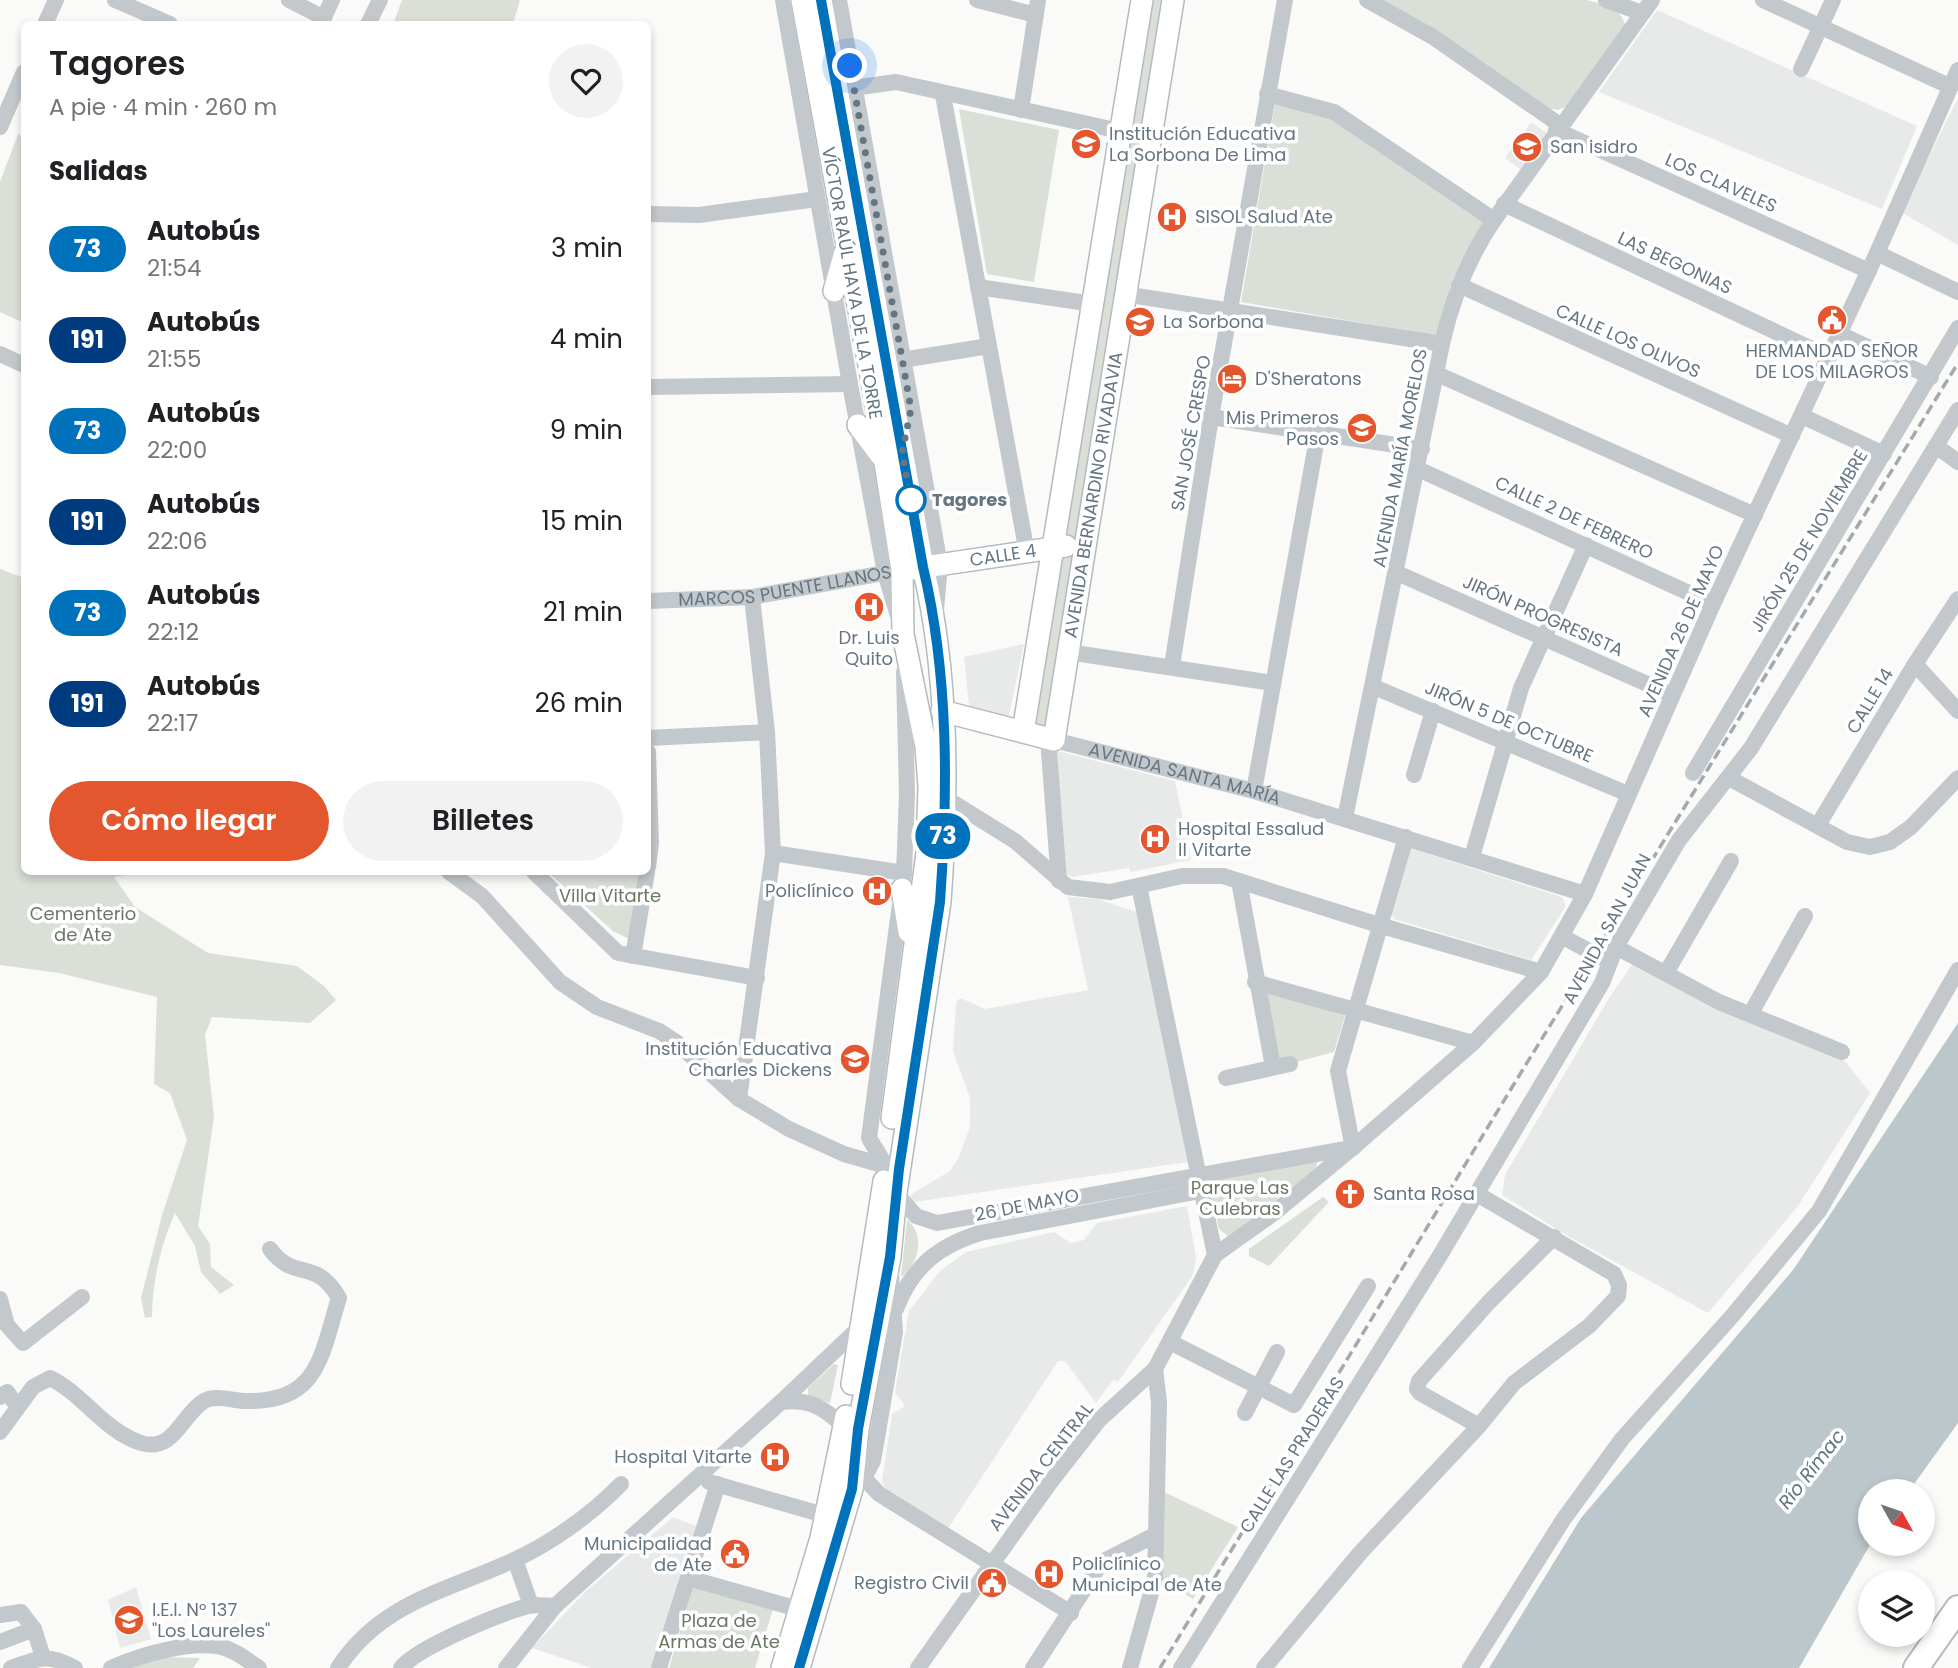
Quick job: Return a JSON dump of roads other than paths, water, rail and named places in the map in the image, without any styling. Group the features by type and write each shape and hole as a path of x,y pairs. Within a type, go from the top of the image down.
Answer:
{"highway":[{"path":"1916,1668 1958,1608"}],"main road":[{"path":"793,1663 858,1484 858,1429 890,1257 896,1193 940,902 944,797 936,619 913,569 855,245 802,0"},
{"path":"821,0 855,245 834,291"},
{"name":"AVENIDA BERNARDINO RIVADAVIA","path":"1023,732 1142,0"},
{"name":"AVENIDA BERNARDINO RIVADAVIA","path":"1051,739 1068,652 1173,0"},
{"path":"855,245 888,281"},
{"path":"893,456 911,409"},
{"path":"858,425 893,456"},
{"name":"CALLE 4","path":"913,569 1054,547 1084,546"},
{"path":"793,1663 844,1434 886,1166 927,853 929,786 920,707 903,634 913,569"},
{"name":"AVENIDA SANTA MARÍA","path":"942,711 1051,739"},
{"path":"903,881 913,958"}],"street":[{"path":"47,21 56,0"},
{"path":"115,0 163,21"},
{"path":"289,0 322,21 332,0"},
{"path":"370,21 380,0"},
{"name":"VÍCTOR RAÚL HAYA DE LA TORRE","path":"783,0 858,425 913,569"},
{"name":"VÍCTOR RAÚL HAYA DE LA TORRE","path":"839,0 911,409 913,569"},
{"path":"977,0 1037,8 1021,110"},
{"name":"SAN JOSÉ CRESPO","path":"1172,666 1211,416 1286,0"},
{"name":"LOS CLAVELES","path":"1367,0 1433,37 1558,127 1869,271"},
{"path":"1606,0 1647,6"},
{"path":"1763,0 1950,86"},
{"path":"1801,69 1833,0"},
{"name":"AVENIDA MARÍA MORELOS","path":"1345,818 1374,687 1404,576 1418,469 1442,344 1459,285 1478,244 1504,204 1558,127 1623,48 1647,6"},
{"name":"AVENIDA 26 DE MAYO","path":"1215,1255 1274,1213 1473,1044 1541,972 1563,937 1629,794 1665,692 1713,604 1755,515 1787,434 1801,416 1840,334 1958,70"},
{"path":"0,127 21,79"},
{"path":"853,88 896,82 943,95 1121,131"},
{"path":"1267,94 1334,112 1494,220"},
{"path":"943,95 1027,553"},
{"path":"651,214 699,215 817,199"},
{"name":"LAS BEGONIAS","path":"1504,204 1829,356"},
{"path":"1877,253 1958,292"},
{"name":"CALLE LOS OLIVOS","path":"1459,285 1787,434"},
{"path":"978,287 1093,304"},
{"path":"1124,294 1442,344"},
{"name":"JIRÓN 25 DE NOVIEMBRE","path":"1693,773 1958,328"},
{"path":"1840,334 1931,377"},
{"path":"902,360 989,346"},
{"path":"0,354 21,364"},
{"path":"1437,374 1755,515"},
{"path":"651,388 710,389 850,384"},
{"name":"AVENIDA SAN JUAN","path":"1369,1368 1477,1194 1602,983 1613,955 1679,840 1751,748 1958,410"},
{"path":"1211,416 1422,449"},
{"path":"1801,416 1884,454"},
{"path":"1254,791 1318,433"},
{"path":"1936,446 1958,463"},
{"name":"CALLE 2 DE FEBRERO","path":"1418,469 1713,604"},
{"path":"1472,857 1503,740 1521,688 1586,545"},
{"name":"MARCOS PUENTE LLANOS","path":"651,601 752,597 913,569"},
{"name":"JIRÓN PROGRESISTA","path":"1404,576 1665,692"},
{"path":"739,1099 773,853 767,732 752,597"},
{"name":"CALLE 14","path":"1818,825 1914,664 1958,599"},
{"path":"886,1166 869,1138 903,881 907,794 903,634"},
{"path":"1068,652 1273,683"},
{"path":"1914,664 1958,711"},
{"name":"JIRÓN 5 DE OCTUBRE","path":"1374,687 1629,794"},
{"path":"1414,775 1433,711"},
{"path":"651,738 767,732"},
{"path":"1051,739 1059,881"},
{"name":"AVENIDA SANTA MARÍA","path":"1051,739 1254,791 1406,836 1585,894"},
{"path":"1729,778 1847,842 1870,847 1890,842 1912,827 1958,778"},
{"path":"944,797 1015,841 1068,887 1110,892 1206,874 1239,881 1541,972"},
{"path":"651,820 651,848"},
{"path":"1199,1184 1353,1148 1337,1076 1406,836"},
{"path":"773,853 903,881"},
{"path":"1665,974 1731,862"},
{"path":"453,875 482,897 560,982 597,1007 659,1031 676,1042 739,1099 789,1129 844,1154 886,1166"},
{"path":"537,875 618,953 757,978"},
{"path":"633,956 646,875"},
{"path":"1239,881 1255,982 1273,1067"},
{"path":"1139,886 1215,1255"},
{"path":"1751,1013 1805,916"},
{"path":"1563,937 1665,974 1719,1002 1842,1052"},
{"path":"1470,1668 1563,1520 1622,1439 1733,1315 1819,1211 1958,970"},
{"path":"1255,982 1473,1044"},
{"path":"1226,1078 1290,1064"},
{"name":"26 DE MAYO","path":"929,1223 1199,1184"},
{"name":"26 DE MAYO","path":"895,1311 902,1292 924,1262 950,1243 980,1233 1199,1184"},
{"path":"896,1193 910,1211 929,1223 930,1243 924,1262"},
{"path":"1264,1668 1360,1553 1479,1426 1514,1383 1589,1326 1618,1296 1619,1285 1614,1275 1554,1237 1477,1194"},
{"path":"1479,1426 1419,1393 1419,1381 1488,1303 1554,1237"},
{"path":"0,1432 33,1387 50,1378 103,1422 140,1443 153,1445 177,1432 205,1400 215,1398 252,1402 292,1394 312,1376 339,1298 328,1280 316,1272 281,1264 270,1249"},
{"name":"AVENIDA CENTRAL","path":"918,1668 1098,1420 1155,1369 1215,1255"},
{"path":"890,1257 895,1332 873,1461 858,1484 879,1494 991,1566 1071,1613"},
{"path":"1170,1342 1294,1405 1368,1286"},
{"path":"0,1299 7,1325 23,1343 82,1297"},
{"path":"506,1668 555,1606 698,1479 861,1326"},
{"path":"1245,1413 1277,1352"},
{"name":"CALLE LAS PRADERAS","path":"1181,1668 1369,1368"},
{"path":"1130,1668 1154,1585 1155,1369"},
{"path":"1141,1382 1157,1387"},
{"path":"2,1390 17,1406"},
{"path":"781,1402 810,1402 824,1408 844,1434 817,1513 791,1607 793,1663"},
{"path":"698,1479 817,1513"},
{"path":"338,1668 374,1625 405,1606 515,1560 571,1525 621,1484"},
{"path":"659,1668 718,1484"},
{"path":"1033,1668 1102,1562 1155,1535"},
{"path":"515,1560 531,1605"},
{"path":"688,1578 791,1607"},
{"path":"401,1668 409,1658 428,1648 531,1605 555,1606"},
{"path":"0,1615 21,1612 34,1629 43,1657"},
{"path":"0,1642 34,1629"},
{"path":"111,1668 153,1652 209,1646 225,1648 258,1668"},
{"path":"12,1668 43,1657 53,1657 75,1668"}],"water":[{"name":"Río Rímac","path":"1958,1023 1958,1423 1918,1479 1858,1479 1858,1556 1864,1556 1799,1668 1489,1668 1581,1518 1793,1270"}],"railway":[{"path":"1160,1668 1514,1084 1958,363"}],"place":[{"name":"Institución Educativa La Sorbona De Lima","path":"1086,144"},
{"name":"San isidro","path":"1527,147"},
{"name":"SISOL Salud Ate","path":"1172,217"},
{"name":"HERMANDAD SEÑOR DE LOS MILAGROS","path":"1832,320"},
{"name":"La Sorbona","path":"1140,322"},
{"name":"D'Sheratons","path":"1232,379"},
{"name":"Mis Primeros Pasos","path":"1362,428"},
{"name":"Tagores","path":"911,500"},
{"name":"Dr. Luis Quito","path":"869,607"},
{"name":"Hospital Essalud II Vitarte","path":"1155,839"},
{"name":"Policlínico","path":"877,891"},
{"name":"Institución Educativa Charles Dickens","path":"855,1059"},
{"name":"Santa Rosa","path":"1350,1194"},
{"name":"Hospital Vitarte","path":"775,1457"},
{"name":"Municipalidad de Ate","path":"735,1554"},
{"name":"Policlínico Municipal de Ate","path":"1049,1574"},
{"name":"Registro Civil","path":"992,1583"},
{"name":"I.E.I. N° 137 \"Los Laureles\"","path":"129,1620"}],"park label":[{"name":"Villa Vitarte","path":"610,896"},
{"name":"Cementerio de Ate","path":"83,924"},
{"name":"Parque Las Culebras","path":"1240,1198"},
{"name":"Plaza de Armas de Ate","path":"719,1631"}]}
